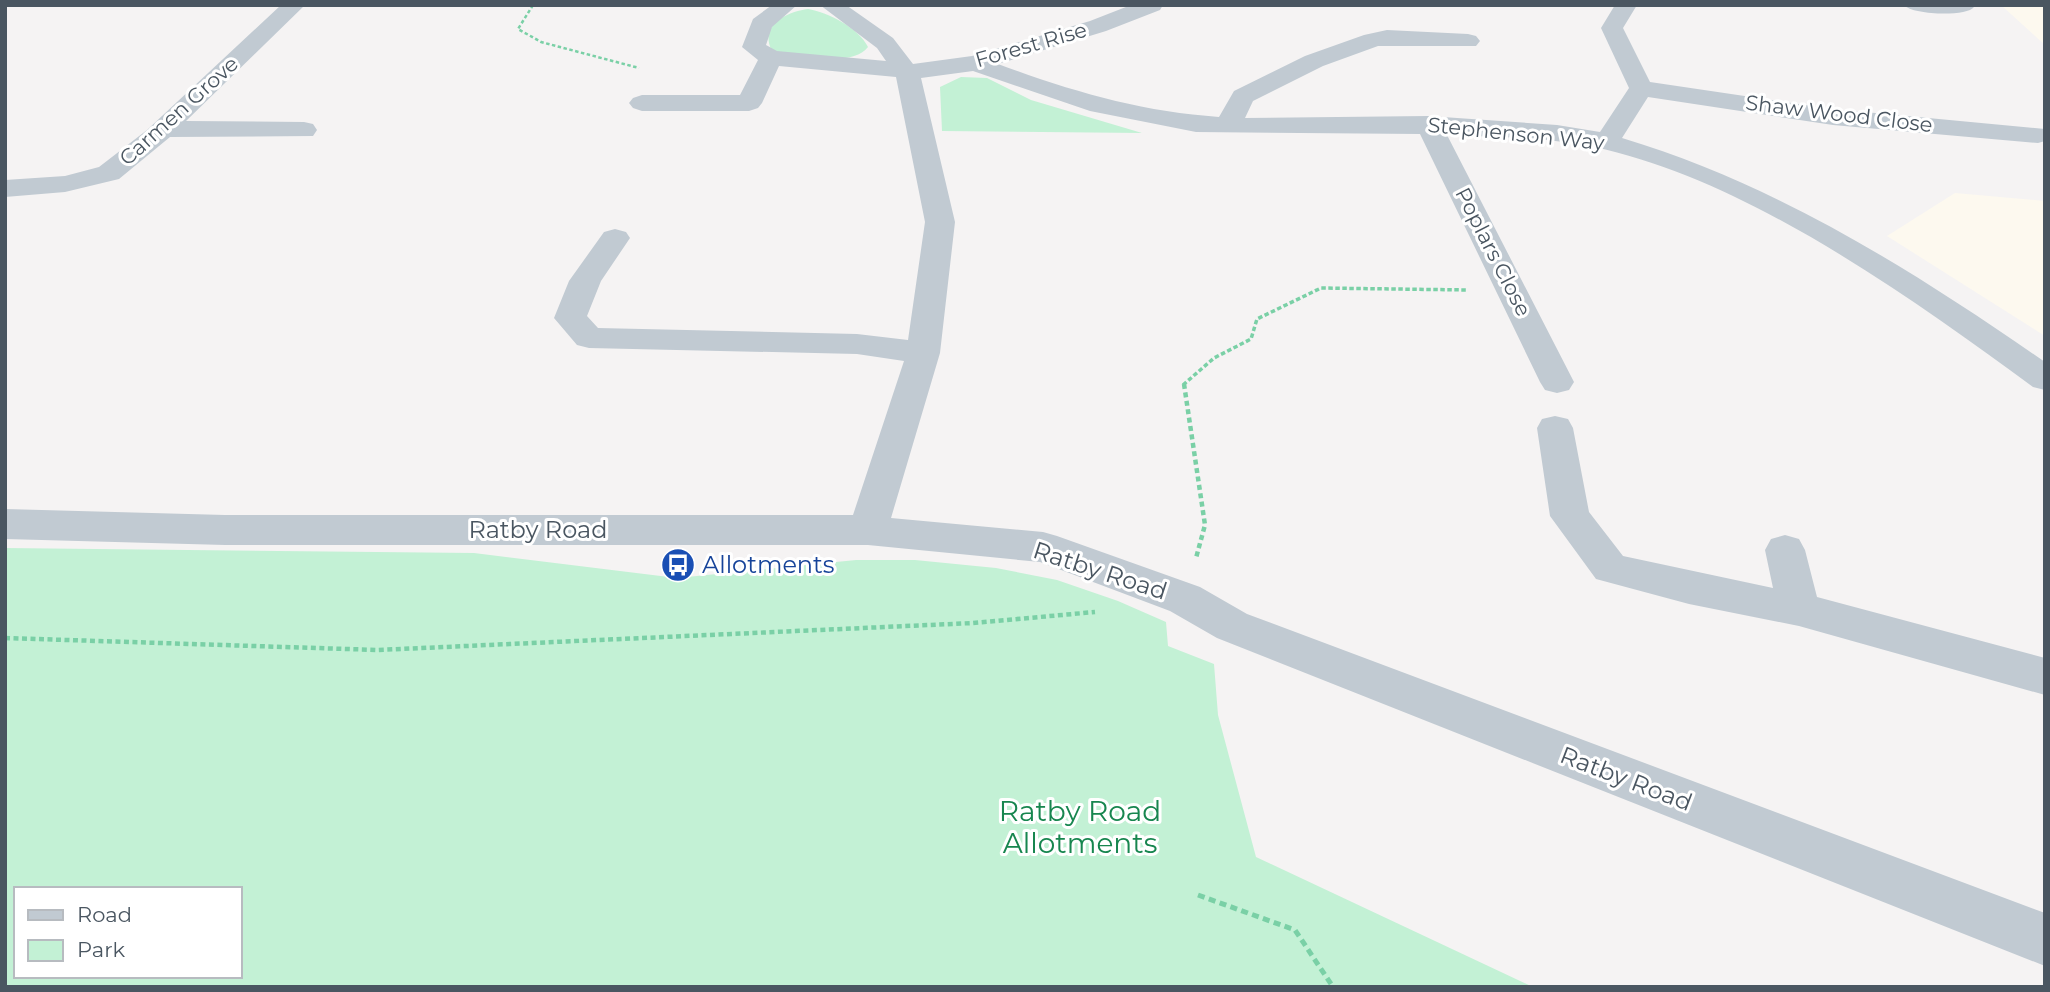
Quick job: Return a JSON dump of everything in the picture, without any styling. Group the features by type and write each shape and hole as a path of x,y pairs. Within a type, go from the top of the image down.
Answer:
{"street":[{"name":"Carmen Grove","path":"5,189 65,184 109,173 162,129 294,5"},
{"path":"642,103 749,103 771,58 754,47 761,24 786,5"},
{"path":"831,5 885,43 907,72 940,222 923,353 868,530"},
{"name":"Forest Rise","path":"771,58 870,65 907,72 975,63 1098,26 1152,5"},
{"path":"1607,141 1641,88 1612,29 1626,5"},
{"path":"1915,5 1963,7"},
{"path":"1228,126 1243,96 1314,61 1372,40 1388,37 1468,41"},
{"name":"Stephenson Way","path":"975,63 1037,88 1102,109 1228,126 1427,124 1549,133 1607,141 1726,181 1875,264 2045,379"},
{"name":"Shaw Wood Close","path":"1641,88 1833,117 2038,135"},
{"name":"Poplars Close","path":"1427,124 1514,291 1557,382"},
{"path":"162,129 304,130"},
{"path":"615,238 585,281 570,318 589,338 857,344 923,353"},
{"path":"1555,428 1570,516 1610,568 1689,588 1799,609 2045,677"},
{"name":"Ratby Road","path":"5,524 225,530 868,530 1043,547 1185,599 1232,626 2045,940"},
{"path":"1785,550 1799,609"}],"path":[{"path":"533,5 518,29 541,42 641,69"},
{"path":"1185,599 1205,525 1182,386 1198,368 1215,354 1251,339 1258,319 1321,288 1514,291"},
{"path":"5,638 378,650 973,623 1108,611"},
{"path":"1198,895 1295,930 1333,987"}],"shaded area":[{"path":"2001,5 2045,5 2045,45"},
{"path":"1955,193 2045,201 2045,336 1887,236"}],"green space":[{"path":"808,9 842,22 858,33 868,47 851,57 840,58 781,53 771,49 769,33 772,26 784,16"},
{"path":"961,77 987,78 1031,100 1142,133 942,131 940,87"},
{"name":"Ratby Road Allotments","path":"5,548 474,553 677,578 856,560 915,560 996,568 1057,580 1118,601 1166,622 1168,646 1214,664 1218,715 1256,857 1533,987 5,987"}],"place":[{"name":"Allotments","path":"678,565"}]}
